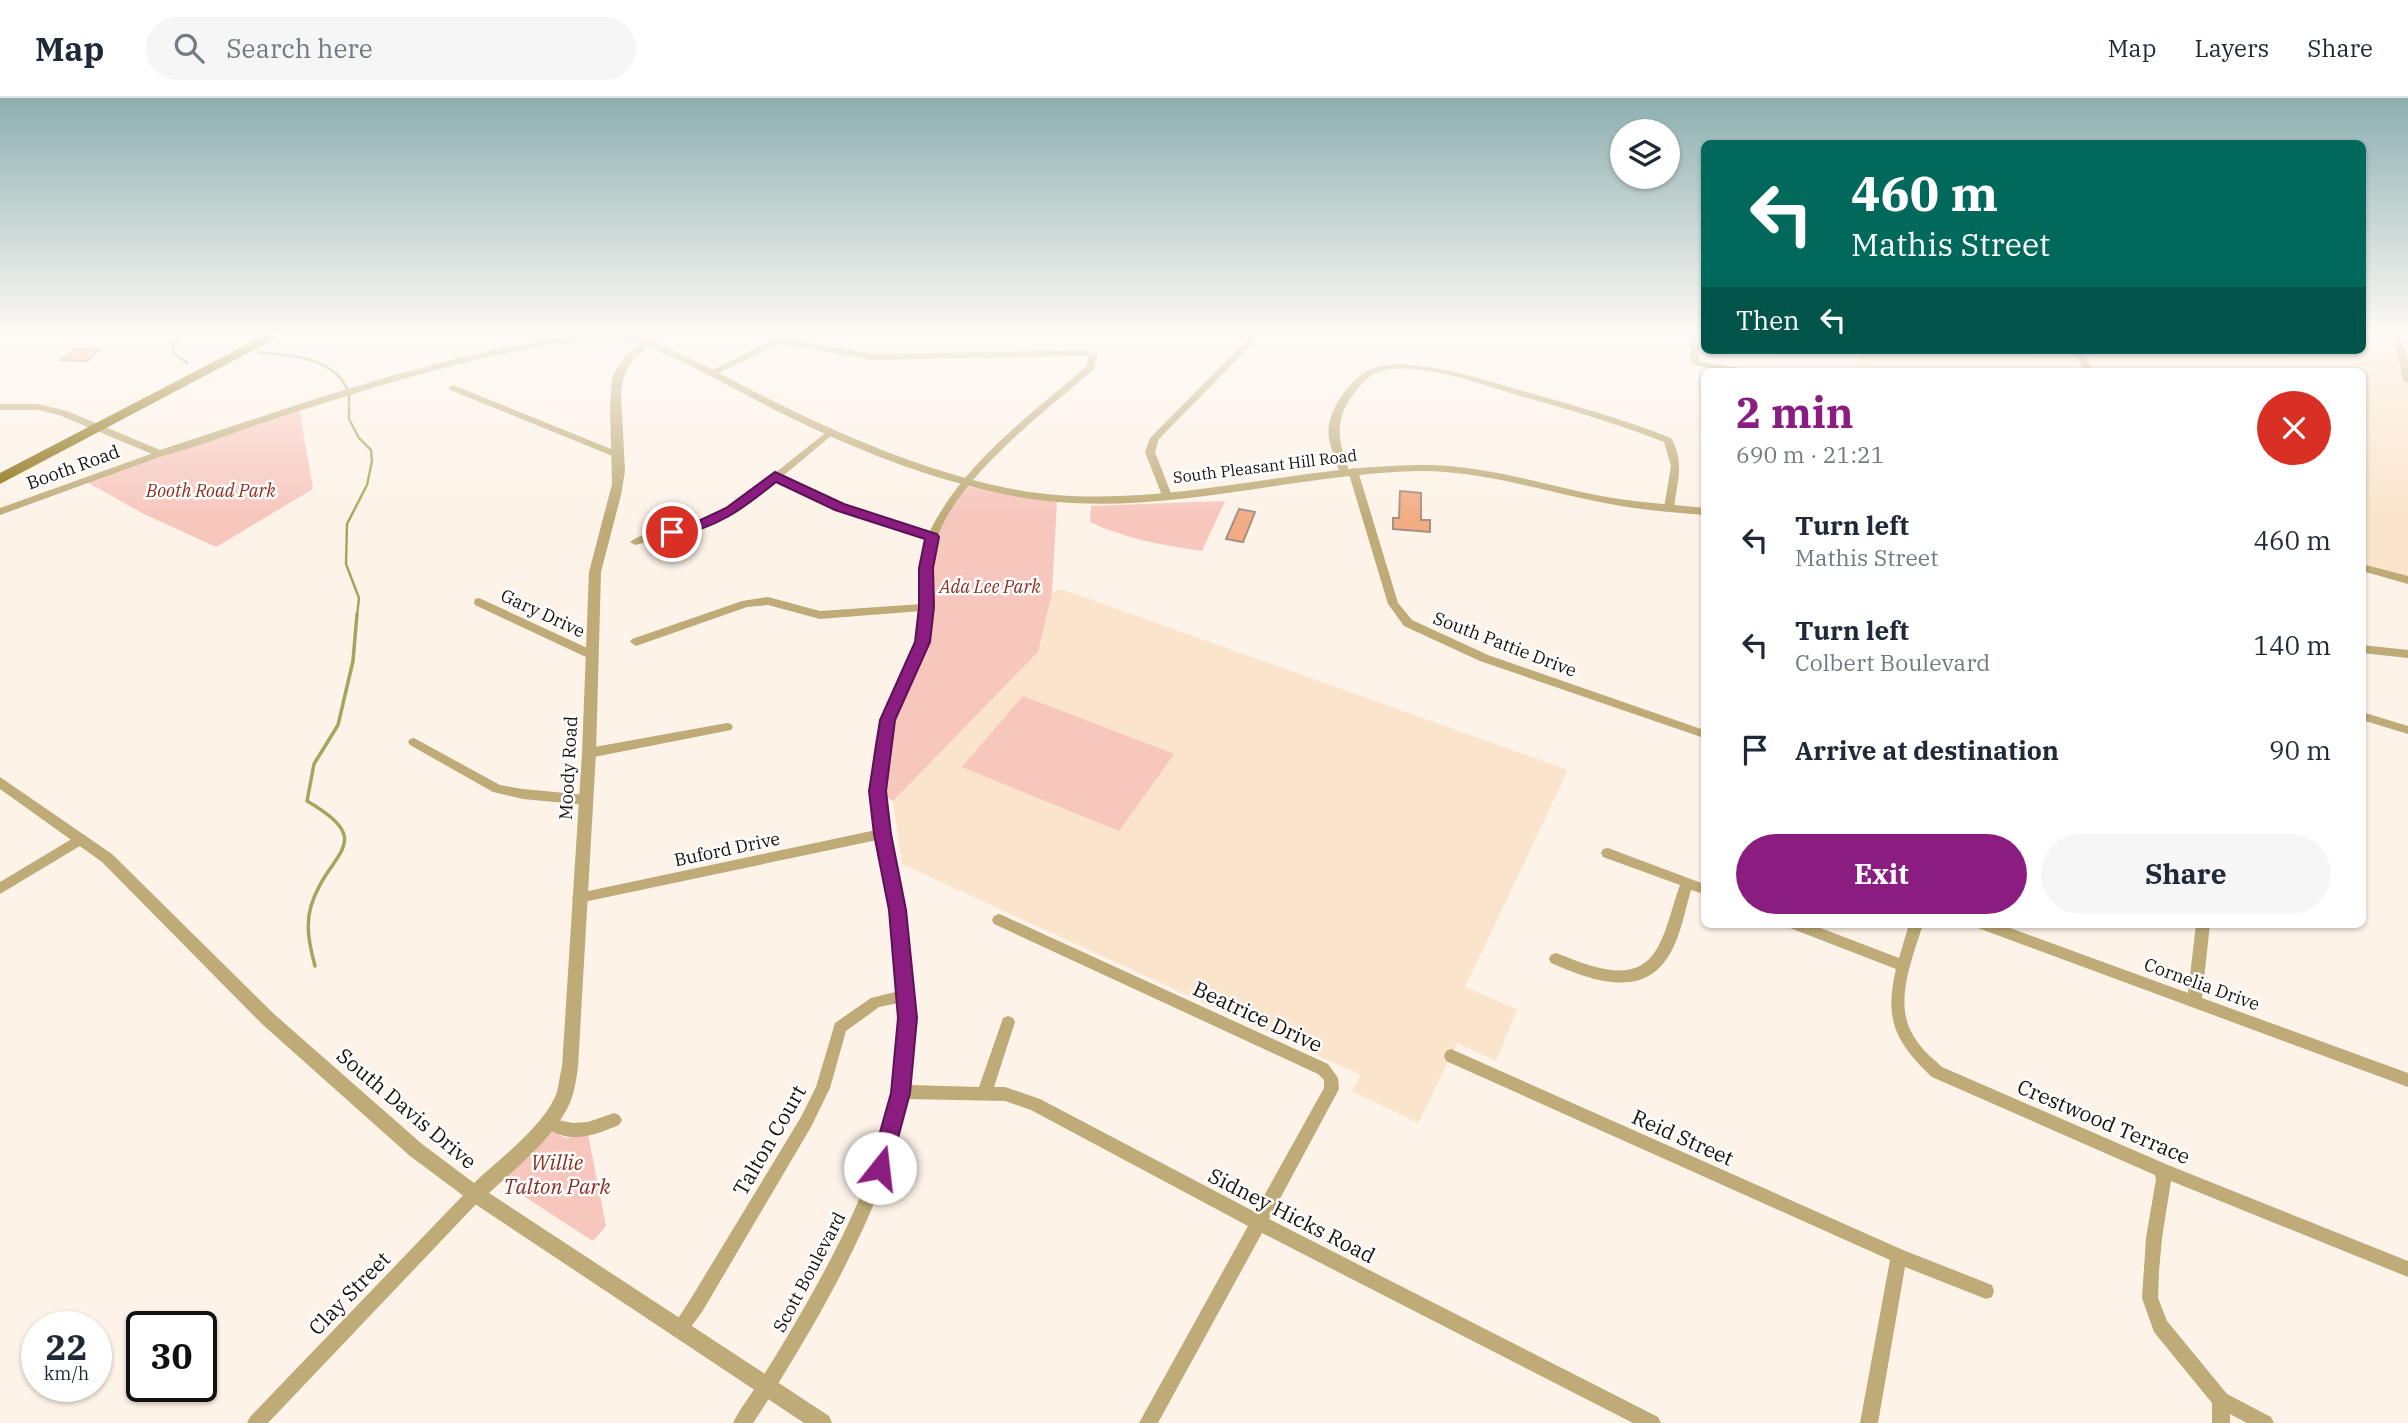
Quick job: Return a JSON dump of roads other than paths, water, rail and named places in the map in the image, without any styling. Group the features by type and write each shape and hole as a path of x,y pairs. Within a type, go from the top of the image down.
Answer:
{"main road":[{"path":"0,479 158,396"}],"street":[{"name":"Booth Road","path":"0,512 159,454 340,396"},
{"path":"472,396 618,455"},
{"name":"Moody Road","path":"475,1194 548,1121 559,1105 570,1067 589,753 595,572 599,545 618,484 617,396"},
{"name":"South Pleasant Hill Road","path":"756,396 898,463 964,484 1052,498 1085,500 1199,494 1349,471 1424,468 1467,470 1624,503 1701,511"},
{"name":"Scott Boulevard","path":"741,1423 768,1387 842,1257 873,1190 900,1093 908,1018 897,910 882,834 877,791 888,720 923,642 927,607 926,568 932,537 944,512 964,484 1060,396"},
{"path":"1167,496 1150,452 1155,438 1197,396"},
{"name":"South Pattie Drive","path":"1348,396 1332,426 1333,439 1349,471 1393,604 1408,623 1484,658 1701,733"},
{"name":"South Pattie Drive","path":"1531,396 1668,440 1676,454 1677,468 1670,489 1669,508"},
{"name":"Booth Road","path":"0,407 38,407 63,413 159,454"},
{"path":"635,542 655,535 693,529 731,511 830,433"},
{"path":"775,476 839,507 932,537"},
{"path":"2366,568 2408,580"},
{"path":"636,642 746,604 768,601 820,615 927,607"},
{"name":"Gary Drive","path":"479,602 592,655"},
{"path":"2366,649 2408,654"},
{"path":"2366,717 2408,730"},
{"path":"589,753 727,727"},
{"path":"414,742 497,789 586,800"},
{"name":"South Davis Drive","path":"0,782 107,858 278,1028 416,1150 475,1194 822,1423"},
{"name":"Buford Drive","path":"579,898 882,834"},
{"path":"0,889 79,839"},
{"path":"1608,853 1701,888"},
{"path":"1556,959 1610,977 1631,975 1647,969 1657,960 1664,947 1687,883"},
{"name":"Beatrice Drive","path":"999,920 1330,1074 1332,1089 1147,1423"},
{"path":"1805,928 1904,966"},
{"name":"Crestwood Terrace","path":"1915,928 1896,1009 1899,1030 1918,1057 1937,1072 2162,1170 2408,1269"},
{"name":"Cornelia Drive","path":"1994,928 2408,1080"},
{"path":"2194,1002 2203,928"},
{"name":"Talton Court","path":"679,1329 696,1306 806,1122 823,1088 840,1027 876,1002 906,996"},
{"path":"984,1093 1008,1022"},
{"name":"Reid Street","path":"1451,1056 1899,1256"},
{"name":"Sidney Hicks Road","path":"900,1093 1005,1094 1035,1104 1259,1223 1652,1423"},
{"path":"548,1121 568,1131 584,1130 614,1120"},
{"path":"2162,1170 2164,1179 2154,1238 2150,1298 2160,1326 2221,1400 2265,1423"},
{"name":"Clay Street","path":"256,1423 475,1194"},
{"path":"1869,1423 1899,1256 1986,1291"},
{"path":"2221,1400 2221,1423"}],"waterway":[{"path":"349,396 349,419 359,438 371,450 372,461 367,485 347,524 346,564 359,598 357,616"},
{"path":"315,966 309,936 309,914 318,888 342,849 345,838 341,828 329,815 307,801 314,764 338,725 353,661 357,614"}],"park label":[{"name":"Booth Road Park","path":"211,490"},
{"name":"Ada Lee Park","path":"990,586"},
{"name":"Willie Talton Park","path":"557,1174"}]}
